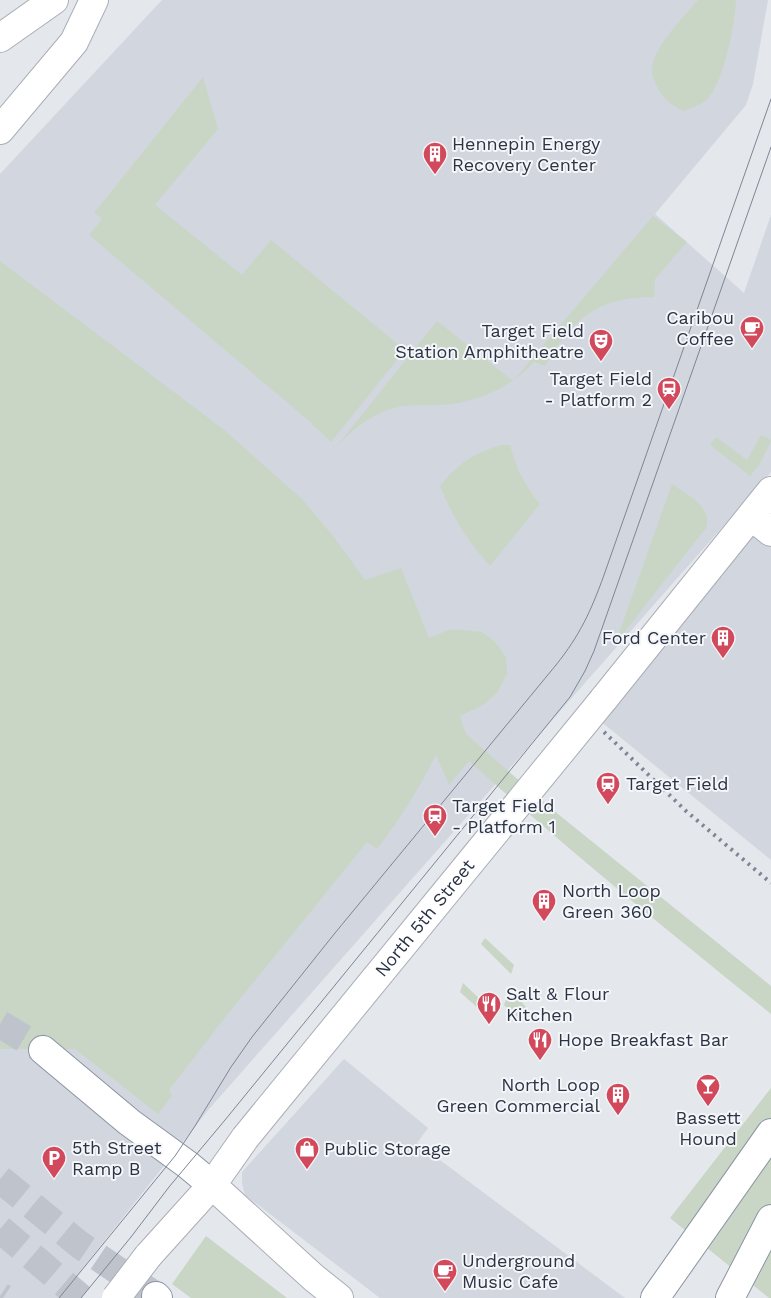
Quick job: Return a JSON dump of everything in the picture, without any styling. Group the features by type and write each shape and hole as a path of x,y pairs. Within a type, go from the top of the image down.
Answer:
{"main road":[{"path":"0,38 54,0"},
{"path":"0,130 74,42 94,0"},
{"name":"North 5th Street","path":"116,1298 148,1256 212,1185 245,1138 604,700 761,524 771,491"},
{"path":"43,1050 130,1122 212,1185 314,1278 339,1298"},
{"path":"655,1298 771,1133"},
{"path":"730,1298 771,1219"}],"shaded area":[{"path":"162,0 768,0 753,84 746,105 655,214 744,293 771,215 771,472 209,1109 59,1298 0,1298 0,174"},
{"name":"Ford Center","path":"743,528 771,540 771,860 588,711"},
{"path":"344,1059 428,1128 417,1143 625,1298 380,1298 245,1195 242,1172"}],"green space":[{"path":"698,0 736,0 735,10 727,55 717,84 711,95 704,102 683,111 671,104 661,94 652,75 652,65 668,35"},
{"path":"203,77 218,129 155,205 242,275 271,240 405,350 331,442 308,420 89,235 102,219 94,213"},
{"path":"653,216 687,242 655,279 654,297 617,301 602,306 588,314 565,335 545,366 534,362 515,379"},
{"path":"0,261 223,429 302,499 333,536 365,580 401,568 429,638 448,630 464,630 482,632 495,642 506,657 507,674 497,693 483,705 460,716 466,734 553,810 771,986 771,1014 618,890 469,761 449,785 436,755 409,804 377,849 367,842 169,1090 172,1096 158,1114 75,1049 0,1049"},
{"path":"437,321 512,381 485,395 462,402 443,405 407,406 385,411 362,424 336,447"},
{"path":"761,435 771,440 771,442 759,465 750,476 710,445 716,437 747,460"},
{"path":"501,445 510,445 522,476 540,504 490,566 461,528 440,486 467,460 483,451"},
{"path":"672,484 702,507 706,513 706,528 622,635 619,633"},
{"path":"485,938 514,965 511,974 481,944"},
{"path":"463,983 485,1004 480,1010 460,992"},
{"path":"510,989 526,1007 518,1019 504,1005"},
{"path":"771,1088 771,1298 769,1298 670,1218"},
{"path":"206,1236 287,1298 191,1298 172,1284"}],"tunnel":[{"path":"0,1024 43,1050"},
{"path":"0,1179 80,1245 156,1296"},
{"path":"0,1229 81,1298"}],"tram line":[{"path":"59,1298 175,1156 252,1037 335,933 556,665 578,633 604,575 771,99"},
{"path":"81,1298 169,1187 570,697 594,651 771,147"}],"railway":[{"path":"604,732 686,811 771,883"}],"place":[{"name":"Hennepin Energy Recovery Center","path":"435,175"},
{"name":"Caribou Coffee","path":"752,349"},
{"name":"Target Field Station Amphitheatre","path":"601,362"},
{"name":"Target Field - Platform 2","path":"669,410"},
{"name":"Ford Center","path":"723,659"},
{"name":"Target Field","path":"608,805"},
{"name":"Target Field - Platform 1","path":"435,837"},
{"name":"North Loop Green 360","path":"544,922"},
{"name":"Salt & Flour Kitchen","path":"489,1025"},
{"name":"Hope Breakfast Bar","path":"540,1061"},
{"name":"Bassett Hound","path":"708,1107"},
{"name":"North Loop Green Commercial","path":"618,1116"},
{"name":"Public Storage","path":"307,1170"},
{"name":"5th Street Ramp B","path":"54,1179"},
{"name":"Underground Music Cafe","path":"445,1292"}]}
